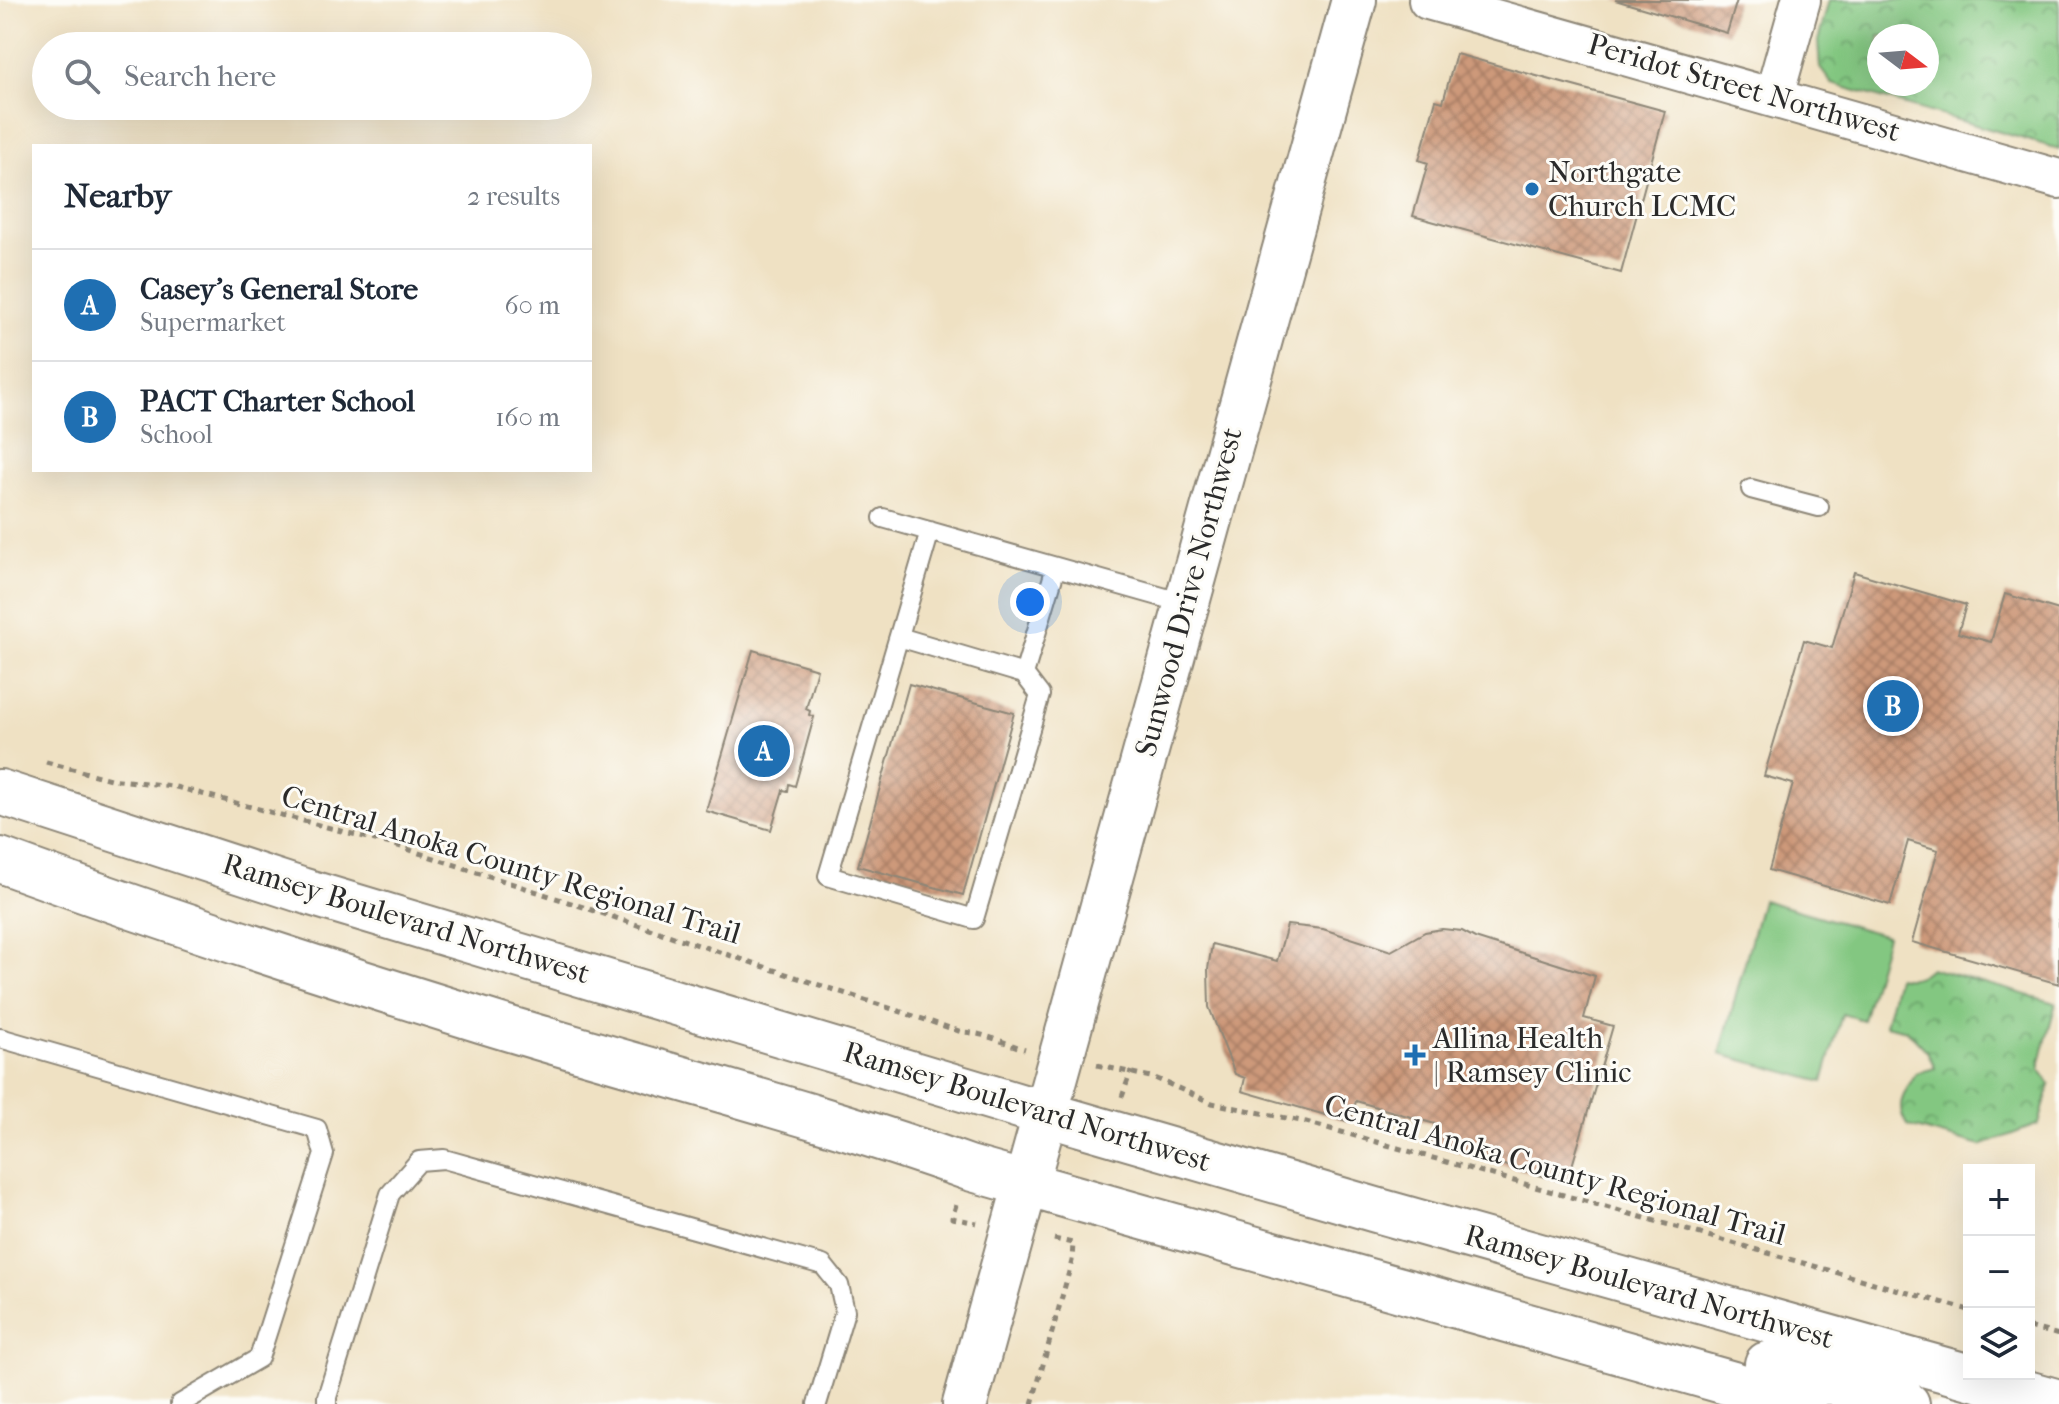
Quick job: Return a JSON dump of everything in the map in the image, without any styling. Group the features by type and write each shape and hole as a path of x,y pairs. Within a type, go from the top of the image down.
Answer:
{"street":[{"name":"Sunwood Drive Northwest","path":"965,1404 1354,0"},
{"name":"Peridot Street Northwest","path":"1428,0 2059,179"},
{"path":"1774,96 1801,0"},
{"name":"Ramsey Boulevard Northwest","path":"0,792 301,890 1046,1114 2059,1402"},
{"path":"0,860 127,906 471,1017 872,1133 969,1168 1804,1404"},
{"path":"1629,1355 1688,1341 1907,1404"}],"lane":[{"path":"1751,489 1819,507"},
{"path":"883,518 1187,604"},
{"path":"899,637 1024,674 1040,695 974,919 828,876 930,531"},
{"path":"1024,674 1056,567"},
{"path":"0,1038 317,1129 324,1154 259,1358 180,1404"},
{"path":"327,1404 390,1194 419,1161 444,1159 823,1265 839,1285 845,1311 817,1404"}],"path":[{"name":"Central Anoka County Regional Trail","path":"36,759 110,779 172,786 398,846 962,1032 981,1033 1003,1043"},
{"name":"Central Anoka County Regional Trail","path":"1131,1071 1212,1103 1306,1122 1963,1308"},
{"path":"1032,1404 1072,1261 1073,1243"},
{"path":"2035,1329 2059,1335"}],"green space":[{"path":"1829,0 2059,0 2059,149 1874,96 1939,96 1939,24 1867,24 1867,94 1832,84 1820,68 1818,41"},
{"path":"1762,900 1887,936 1863,1020 1842,1014 1823,1082 1720,1054"},
{"path":"1930,968 2056,1003 2040,1062 2040,1070 2050,1084 2039,1124 1981,1146 1908,1126 1901,1112 1905,1093 1916,1073 1935,1068 1927,1051 1907,1030 1885,1025 1897,977 1915,977"}],"building":[{"path":"1615,0 1737,0 1727,33"},
{"name":"Northgate Church LCMC","path":"1456,54 1665,111 1621,273 1413,216 1428,163 1419,160 1436,100 1443,102"},
{"path":"1854,572 1966,605 1958,633 1991,642 2005,594 2059,610 2059,984 1912,942 1938,850 1908,841 1890,905 1769,870 1793,784 1764,776 1804,640 1832,648"},
{"path":"753,650 817,669 806,709 814,717 795,786 789,784 788,791 783,790 771,830 706,811"},
{"path":"909,684 1014,713 963,895 858,866"},
{"name":"Allina Health | Ramsey Clinic","path":"1287,925 1323,929 1391,951 1425,932 1442,929 1462,931 1475,938 1595,976 1584,1018 1613,1026 1567,1183 1430,1144 1435,1124 1356,1101 1350,1122 1242,1091 1245,1078 1235,1074 1209,1007 1208,969 1212,944 1277,961"}],"place":[{"name":"Northgate Church LCMC","path":"1532,189"},
{"name":"PACT Charter School","path":"1893,706"},
{"name":"Casey's General Store","path":"764,751"},
{"name":"Allina Health | Ramsey Clinic","path":"1415,1055"}]}
